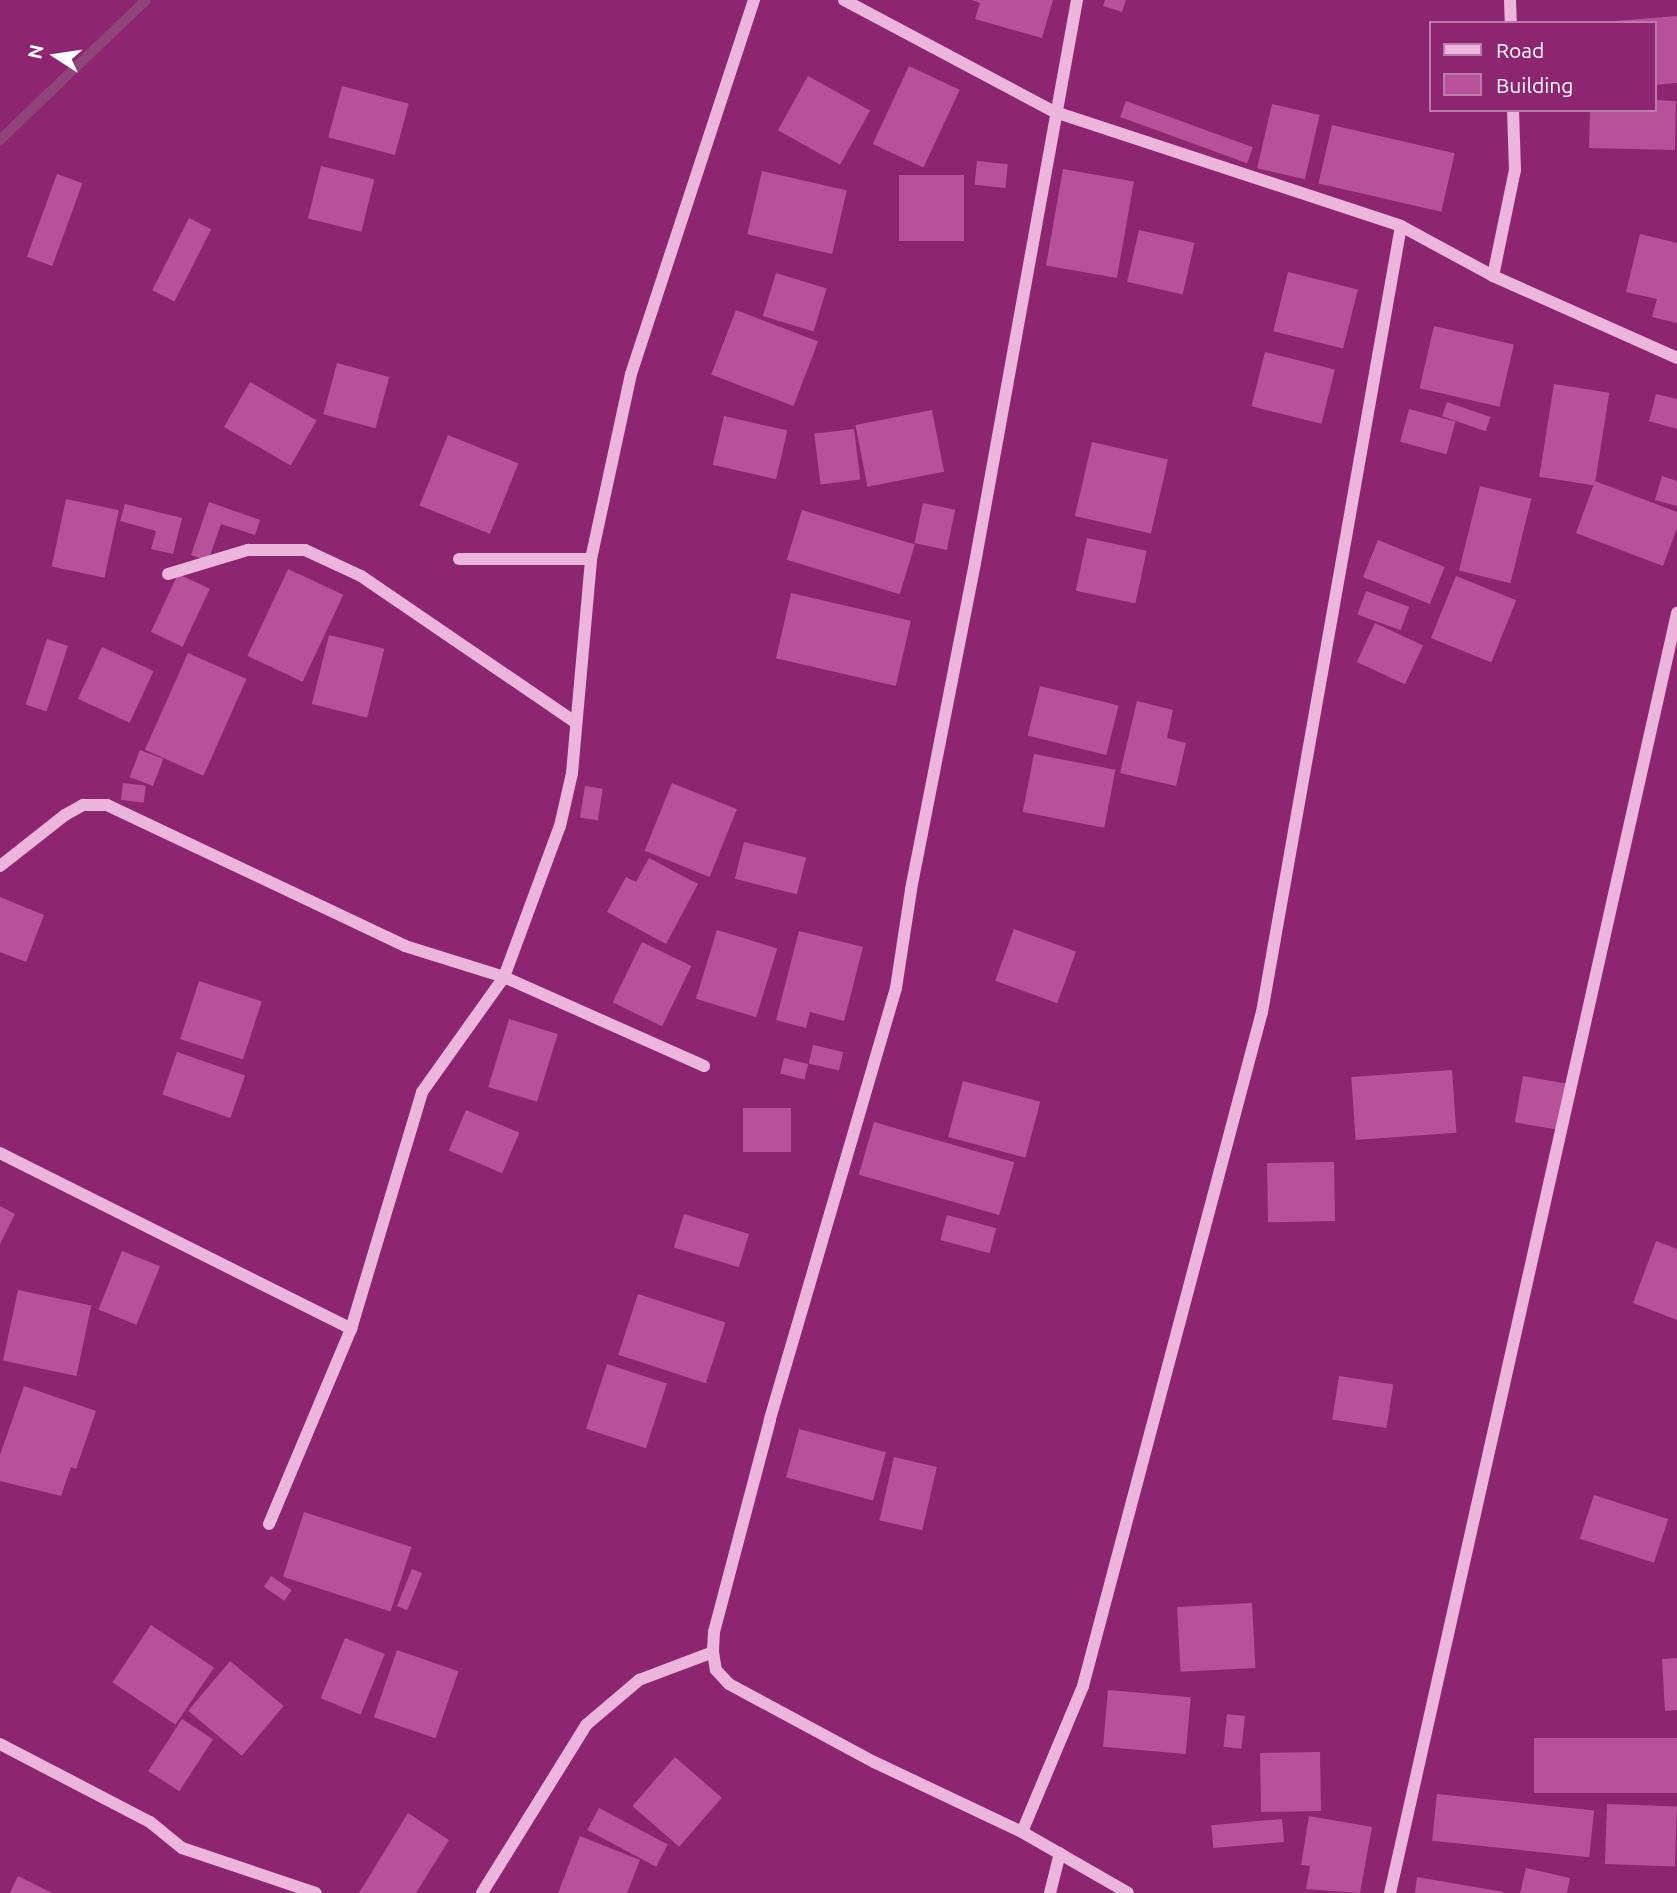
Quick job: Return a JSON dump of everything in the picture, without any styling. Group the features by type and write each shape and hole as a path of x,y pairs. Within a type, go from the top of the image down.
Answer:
{"street":[{"path":"268,1524 351,1329 422,1092 504,977 561,826 572,773 591,559 631,374 754,0"},
{"path":"844,0 1055,112 1401,226 1493,276 1677,358"},
{"path":"1077,0 896,988 766,1433 713,1632 713,1652 716,1670 729,1684 874,1762 1022,1832 1128,1893"},
{"path":"1510,0 1511,21"},
{"path":"1493,276 1515,170 1513,112"},
{"path":"1022,1832 1083,1686 1262,1012 1401,226"},
{"path":"168,574 248,550 305,550 361,576 575,722"},
{"path":"459,559 591,559"},
{"path":"1390,1893 1677,613"},
{"path":"0,866 65,815 83,805 107,805 405,946 504,977 704,1066"},
{"path":"0,1153 351,1329"},
{"path":"482,1893 586,1725 639,1680 713,1652"},
{"path":"0,1744 150,1822 182,1848 316,1893"},
{"path":"1050,1893 1059,1853"}],"building":[{"path":"972,0 1053,0 1042,38 975,19 980,3"},
{"path":"1105,0 1126,0 1122,12 1103,6"},
{"path":"1677,16 1677,83 1656,85 1656,21 1615,21"},
{"path":"909,66 960,90 923,168 873,144"},
{"path":"808,76 870,110 840,165 778,130"},
{"path":"342,86 409,104 395,155 328,137"},
{"path":"1656,100 1676,101 1675,150 1589,148 1590,112 1656,112"},
{"path":"1126,101 1253,147 1247,163 1120,117"},
{"path":"1272,104 1320,115 1305,179 1257,168"},
{"path":"1332,125 1455,153 1441,212 1319,183"},
{"path":"977,161 1008,164 1005,188 974,185"},
{"path":"321,166 374,179 361,232 308,218"},
{"path":"1063,169 1134,182 1117,278 1046,266"},
{"path":"762,171 847,191 832,254 747,234"},
{"path":"57,174 82,183 52,266 27,257"},
{"path":"899,175 964,175 964,241 899,241"},
{"path":"189,218 211,229 175,302 152,290"},
{"path":"1139,230 1195,243 1183,294 1127,282"},
{"path":"1640,234 1677,243 1677,323 1652,317 1657,299 1626,292"},
{"path":"1288,272 1358,289 1343,349 1273,331"},
{"path":"776,273 827,288 814,332 763,316"},
{"path":"736,310 818,342 793,406 711,374"},
{"path":"1434,326 1514,344 1500,407 1420,388"},
{"path":"1265,352 1335,369 1321,424 1251,406"},
{"path":"337,363 389,377 375,428 323,414"},
{"path":"250,382 317,420 291,466 224,427"},
{"path":"1554,384 1609,393 1595,486 1539,477"},
{"path":"1656,394 1677,399 1677,429 1649,421"},
{"path":"1447,402 1490,417 1486,431 1442,416"},
{"path":"1409,409 1455,421 1447,454 1400,442"},
{"path":"932,410 944,472 867,487 855,425"},
{"path":"724,416 787,431 776,479 713,465"},
{"path":"854,429 860,480 821,484 814,434"},
{"path":"448,435 518,463 490,534 420,505"},
{"path":"1092,442 1168,460 1151,534 1075,516"},
{"path":"1662,476 1677,481 1677,506 1655,500"},
{"path":"1595,481 1677,512 1677,528 1663,566 1576,533"},
{"path":"1480,486 1531,499 1510,583 1459,570"},
{"path":"66,499 119,510 104,578 52,566"},
{"path":"209,502 260,520 255,535 221,524 208,561 191,555"},
{"path":"923,503 955,510 947,550 914,543"},
{"path":"125,504 182,518 173,554 151,549 156,531 120,521"},
{"path":"802,510 915,544 900,594 787,560"},
{"path":"1087,538 1147,551 1135,604 1076,591"},
{"path":"1378,540 1445,567 1430,604 1363,577"},
{"path":"288,569 343,595 303,682 247,656"},
{"path":"178,574 210,589 183,647 151,632"},
{"path":"1456,576 1516,600 1491,662 1431,638"},
{"path":"1366,591 1409,607 1401,630 1357,614"},
{"path":"791,593 911,621 896,686 776,658"},
{"path":"1375,623 1423,645 1405,684 1357,662"},
{"path":"329,635 384,649 367,718 312,704"},
{"path":"47,639 68,646 47,711 26,705"},
{"path":"102,647 154,671 130,723 78,699"},
{"path":"188,653 246,679 203,776 145,750"},
{"path":"1040,686 1119,706 1106,755 1028,735"},
{"path":"1137,701 1173,710 1167,738 1186,743 1176,786 1120,773"},
{"path":"140,750 163,759 153,786 130,777"},
{"path":"1034,754 1115,770 1104,828 1023,812"},
{"path":"123,783 146,786 144,803 121,800"},
{"path":"672,783 737,809 710,877 645,851"},
{"path":"585,786 603,789 598,820 580,818"},
{"path":"744,842 806,857 797,894 735,879"},
{"path":"649,858 698,884 666,944 607,912 626,877 636,882"},
{"path":"0,897 44,915 26,962 0,952"},
{"path":"1014,929 1076,952 1057,1003 995,981"},
{"path":"717,930 777,948 756,1017 696,999"},
{"path":"799,931 863,947 844,1021 810,1012 806,1028 776,1020"},
{"path":"642,942 691,966 662,1026 613,1002"},
{"path":"199,981 262,1001 243,1059 180,1039"},
{"path":"509,1019 558,1034 537,1102 488,1087"},
{"path":"813,1045 843,1052 839,1070 809,1064"},
{"path":"177,1052 245,1075 230,1118 162,1095"},
{"path":"784,1058 808,1064 804,1080 780,1074"},
{"path":"1452,1070 1456,1133 1356,1140 1351,1077"},
{"path":"1523,1076 1567,1084 1559,1130 1515,1122"},
{"path":"963,1081 1040,1102 1025,1158 948,1137"},
{"path":"743,1108 791,1108 791,1152 743,1152"},
{"path":"466,1110 519,1133 502,1173 449,1151"},
{"path":"874,1122 1014,1162 999,1215 859,1175"},
{"path":"1334,1162 1335,1221 1268,1222 1267,1163"},
{"path":"0,1206 15,1214 0,1244"},
{"path":"684,1214 749,1234 739,1267 674,1247"},
{"path":"947,1215 996,1228 990,1253 940,1240"},
{"path":"1656,1241 1677,1249 1677,1320 1633,1303"},
{"path":"122,1251 160,1266 136,1325 98,1309"},
{"path":"18,1290 91,1306 76,1376 3,1360"},
{"path":"638,1294 725,1322 706,1383 618,1355"},
{"path":"607,1364 667,1383 646,1448 586,1429"},
{"path":"1339,1376 1393,1385 1386,1428 1332,1419"},
{"path":"24,1386 96,1411 76,1469 71,1467 61,1496 0,1481 0,1455"},
{"path":"799,1429 886,1452 873,1501 786,1477"},
{"path":"894,1457 937,1467 922,1530 879,1520"},
{"path":"1594,1495 1668,1519 1654,1563 1580,1539"},
{"path":"304,1512 411,1547 390,1612 283,1577"},
{"path":"412,1569 422,1573 407,1610 397,1606"},
{"path":"271,1576 292,1590 284,1601 264,1587"},
{"path":"1252,1603 1255,1668 1181,1672 1177,1607"},
{"path":"151,1625 214,1667 175,1725 112,1682"},
{"path":"345,1638 385,1654 361,1714 321,1698"},
{"path":"397,1650 458,1671 435,1738 374,1717"},
{"path":"1677,1658 1677,1710 1665,1711 1662,1659"},
{"path":"230,1661 284,1706 242,1756 188,1711"},
{"path":"1108,1690 1191,1697 1186,1754 1103,1747"},
{"path":"1227,1714 1245,1716 1241,1749 1224,1747"},
{"path":"182,1719 213,1739 179,1791 148,1771"},
{"path":"1534,1738 1677,1738 1677,1793 1534,1793"},
{"path":"1320,1752 1321,1811 1261,1812 1260,1753"},
{"path":"675,1757 722,1798 679,1847 632,1806"},
{"path":"1437,1794 1594,1811 1589,1857 1432,1841"},
{"path":"1607,1804 1677,1806 1675,1866 1605,1864"},
{"path":"599,1808 668,1845 656,1867 587,1830"},
{"path":"408,1813 449,1840 416,1893 359,1893"},
{"path":"1309,1816 1372,1827 1360,1893 1306,1889 1310,1866 1301,1865"},
{"path":"1282,1819 1284,1842 1213,1848 1211,1825"},
{"path":"580,1836 640,1860 627,1893 558,1893"},
{"path":"1526,1868 1570,1878 1567,1893 1520,1893"},
{"path":"18,1876 52,1893 10,1893"},
{"path":"1417,1877 1504,1892 1415,1893"}],"waterway":[{"path":"0,140 146,0"}]}
